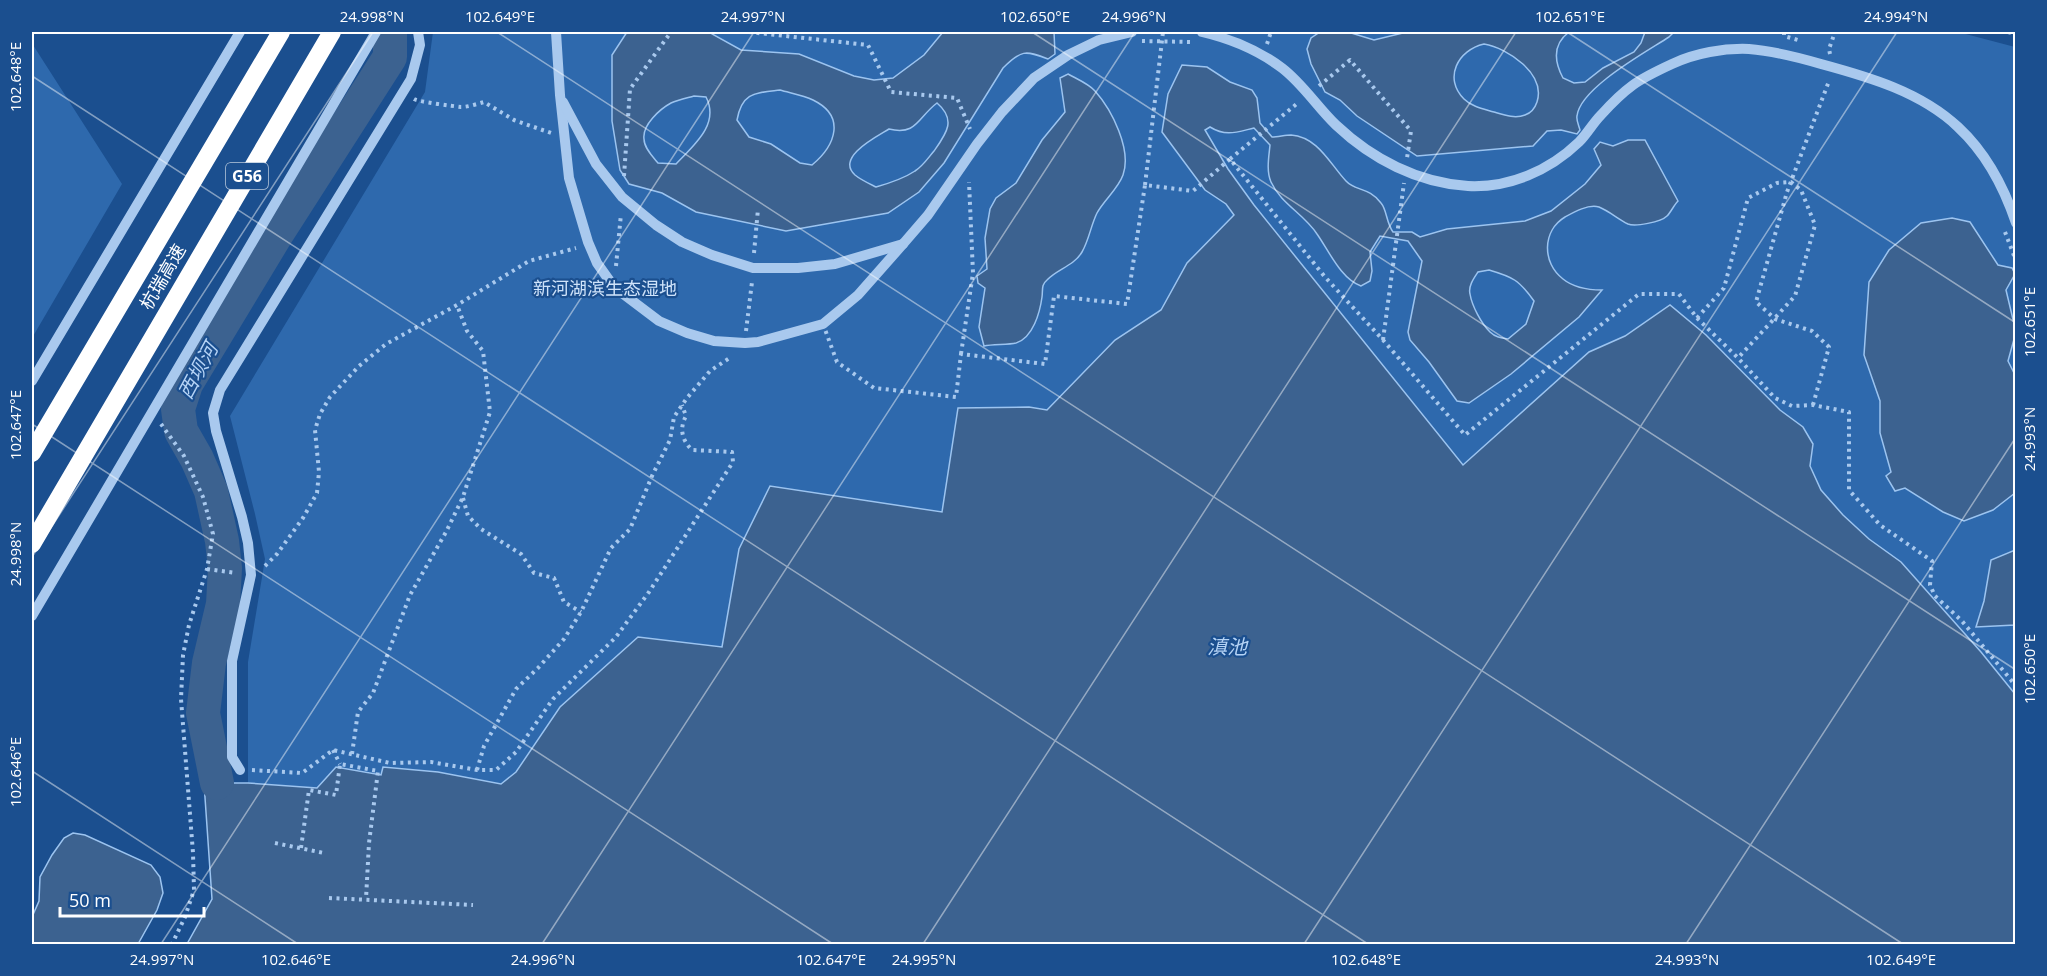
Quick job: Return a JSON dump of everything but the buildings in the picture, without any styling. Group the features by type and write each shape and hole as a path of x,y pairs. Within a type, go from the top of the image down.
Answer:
{"highway":[{"name":"杭瑞高速","path":"32,453 281,32"},
{"name":"杭瑞高速","path":"32,544 332,32"}],"street":[{"path":"32,381 240,32"},
{"path":"240,770 232,757 232,661 248,574 243,517 216,431 213,413 220,390 411,80 420,45 418,32"},
{"path":"556,32 569,178 588,242 597,263 614,287 659,321 714,341 744,343 759,342 823,324 858,295 903,244 928,214 1002,112 1034,78 1068,55 1098,40 1134,36"},
{"path":"1202,32 1227,38 1256,50 1285,70 1336,126 1364,148 1405,172 1440,183 1469,186 1497,185 1527,177 1557,160 1580,141 1600,115 1633,85 1673,63 1706,53 1747,49 1779,52 1892,86 1925,102 1958,126 1987,160 2008,200 2016,223"},
{"path":"32,616 374,34"},
{"path":"560,95 596,164 622,197 682,243 753,268 798,268 835,264 903,244"}],"path":[{"path":"614,287 630,89 671,32"},
{"path":"749,32 868,45 891,92 957,98 977,144"},
{"path":"961,354 1046,364 1054,296 1127,304 1164,32"},
{"path":"1813,405 1828,347 1812,331 1775,319 1756,302 1786,192 1830,80 1833,67 1829,49 1835,32"},
{"path":"2008,32 2016,34"},
{"path":"1134,36 1202,45"},
{"path":"1145,185 1193,191 1350,60 1410,131 1383,340"},
{"path":"1820,77 1840,82"},
{"path":"403,92 419,102 435,102 462,107 484,102 514,120 551,133 550,124"},
{"path":"1291,95 1305,111"},
{"path":"1230,159 1325,277 1465,435 1639,294 1679,294 1697,318 1775,398 1792,406 1813,405 1849,412 1849,490 1880,525 1932,561 1930,585 1935,596 1962,621 2016,686"},
{"path":"823,324 837,362 874,388 956,397 973,273 970,183 960,168"},
{"path":"1396,181 1415,189"},
{"path":"1697,318 1724,288 1748,198 1777,183 1791,182 1801,190 1815,225 1796,296 1738,358"},
{"path":"477,770 484,746 516,689 564,639 581,612 611,548 630,529 670,440 674,417 710,371 732,357 744,343 758,208"},
{"path":"2002,223 2016,261"},
{"path":"207,569 248,574 278,554 317,493 319,472 315,430 320,414 330,397 359,366 386,344 529,261 588,242"},
{"path":"577,247 581,255"},
{"path":"352,754 358,711 374,693 410,595 463,497 490,412 483,351 466,331 457,304"},
{"path":"817,339 835,329"},
{"path":"721,355 732,357"},
{"path":"240,770 302,773 333,750 390,763 431,762 477,770 496,770 516,752 553,699 616,637 649,592 733,462 732,452 692,450 685,443 681,424 686,416 682,405"},
{"path":"151,413 184,456 203,497 213,534 207,569 189,625 183,655 182,688 194,890 172,945"},
{"path":"463,497 468,516 481,528 521,554 534,573 554,578 564,602 581,612"},
{"path":"301,848 309,790 336,795 340,764 333,750"},
{"path":"340,764 378,771 369,843 366,899"},
{"path":"275,843 324,853"},
{"path":"329,898 473,905"}],"green space":[{"path":"32,32 33,45 122,184 32,338"},
{"name":"新河湖滨生态湿地","path":"433,32 1958,32 2015,47 2015,694 1901,562 1869,539 1821,490 1810,466 1813,444 1803,427 1780,410 1670,305 1625,336 1589,352 1463,465 1254,205 1187,263 1161,310 1115,340 1047,410 1029,407 958,409 942,512 739,549 722,647 638,638 560,707 516,772 501,784 438,772 383,767 381,775 336,767 317,788 248,783 248,662 265,559 230,416 425,92"}],"water":[{"path":"627,32 710,32 741,50 799,54 854,76 874,80 893,78 924,55 943,32 1054,32 1055,54 1048,59 1024,53 1009,62 944,163 919,192 888,213 786,231 696,212 662,193 629,184 620,170 612,121 612,55","holes":["780,90 813,100 830,114 834,122 832,140 812,165 800,163 771,144 749,137 737,120 746,99 757,93","694,96 706,97 710,116 703,134 676,164 658,163 645,146 644,134 657,113 674,102","937,103 943,109 947,115 948,127 921,167 901,179 876,187 855,175 850,168 850,161 860,148 889,129 911,128"]},
{"path":"1320,32 1348,32 1374,40 1407,32 1569,32 1560,42 1557,59 1563,78 1574,83 1585,82 1603,68 1634,52 1645,32 1674,32 1631,61 1589,94 1577,116 1580,130 1577,134 1561,130 1547,131 1533,146 1417,156 1357,116 1340,100 1325,92 1311,64 1307,49 1311,38","holes":["1484,44 1494,46 1523,64 1531,72 1536,82 1537,102 1527,114 1517,117 1478,107 1467,102 1458,91 1454,74 1461,59 1475,47"]},
{"name":"滇池","path":"1182,65 1207,67 1230,82 1252,90 1257,98 1260,123 1272,137 1291,135 1309,141 1323,152 1350,184 1376,198 1383,206 1393,232 1412,232 1420,237 1447,229 1525,221 1551,211 1585,184 1601,165 1594,149 1600,142 1613,146 1628,140 1645,140 1678,201 1667,216 1648,223 1628,224 1595,206 1577,211 1557,223 1552,230 1547,247 1551,265 1567,282 1586,289 1602,290 1579,317 1511,374 1469,403 1457,401 1410,340 1408,332 1422,261 1408,241 1380,236 1370,252 1372,271 1370,281 1361,286 1341,271 1312,227 1275,190 1269,173 1270,145 1254,128 1232,133 1221,132 1210,127 1205,130 1228,169 1254,205 1463,465 1589,352 1625,336 1670,305 1706,335 1780,410 1803,427 1813,444 1810,466 1821,490 1869,539 1901,562 2015,694 2015,944 187,944 212,899 204,783 248,783 317,788 336,767 381,775 383,767 438,772 501,784 516,772 560,707 638,637 722,647 739,549 770,486 942,512 958,408 1029,407 1047,410 1115,340 1161,310 1187,263 1234,215 1226,204 1205,190 1162,132 1168,94","holes":["1489,270 1510,277 1524,288 1534,301 1526,324 1508,339 1492,334 1480,319 1470,294 1473,279 1478,272"]},
{"path":"1068,74 1092,88 1114,119 1125,154 1123,175 1097,213 1079,257 1051,276 1044,284 1037,317 1027,336 1016,343 984,346 979,327 985,288 978,283 977,276 987,269 985,238 990,209 996,198 1016,183 1042,140 1065,112 1060,78"},
{"path":"1952,218 1970,222 1998,265 2012,268 2015,274 2006,290 2016,332 2008,361 2015,375 2015,493 1993,510 1964,521 1943,512 1905,488 1895,491 1886,476 1891,472 1880,433 1880,401 1864,355 1869,282 1889,250 1921,223"},
{"path":"2015,550 2015,625 1976,627 1984,601 1991,560"},
{"path":"73,833 85,835 151,865 160,877 163,893 157,910 138,944 32,944 32,917 39,901 40,877 64,838"}],"waterway":[{"name":"西坝河","path":"217,783 203,713 209,663 223,604 225,568 222,541 211,491 181,431 178,409 186,384 276,235 390,57 390,32"}]}
